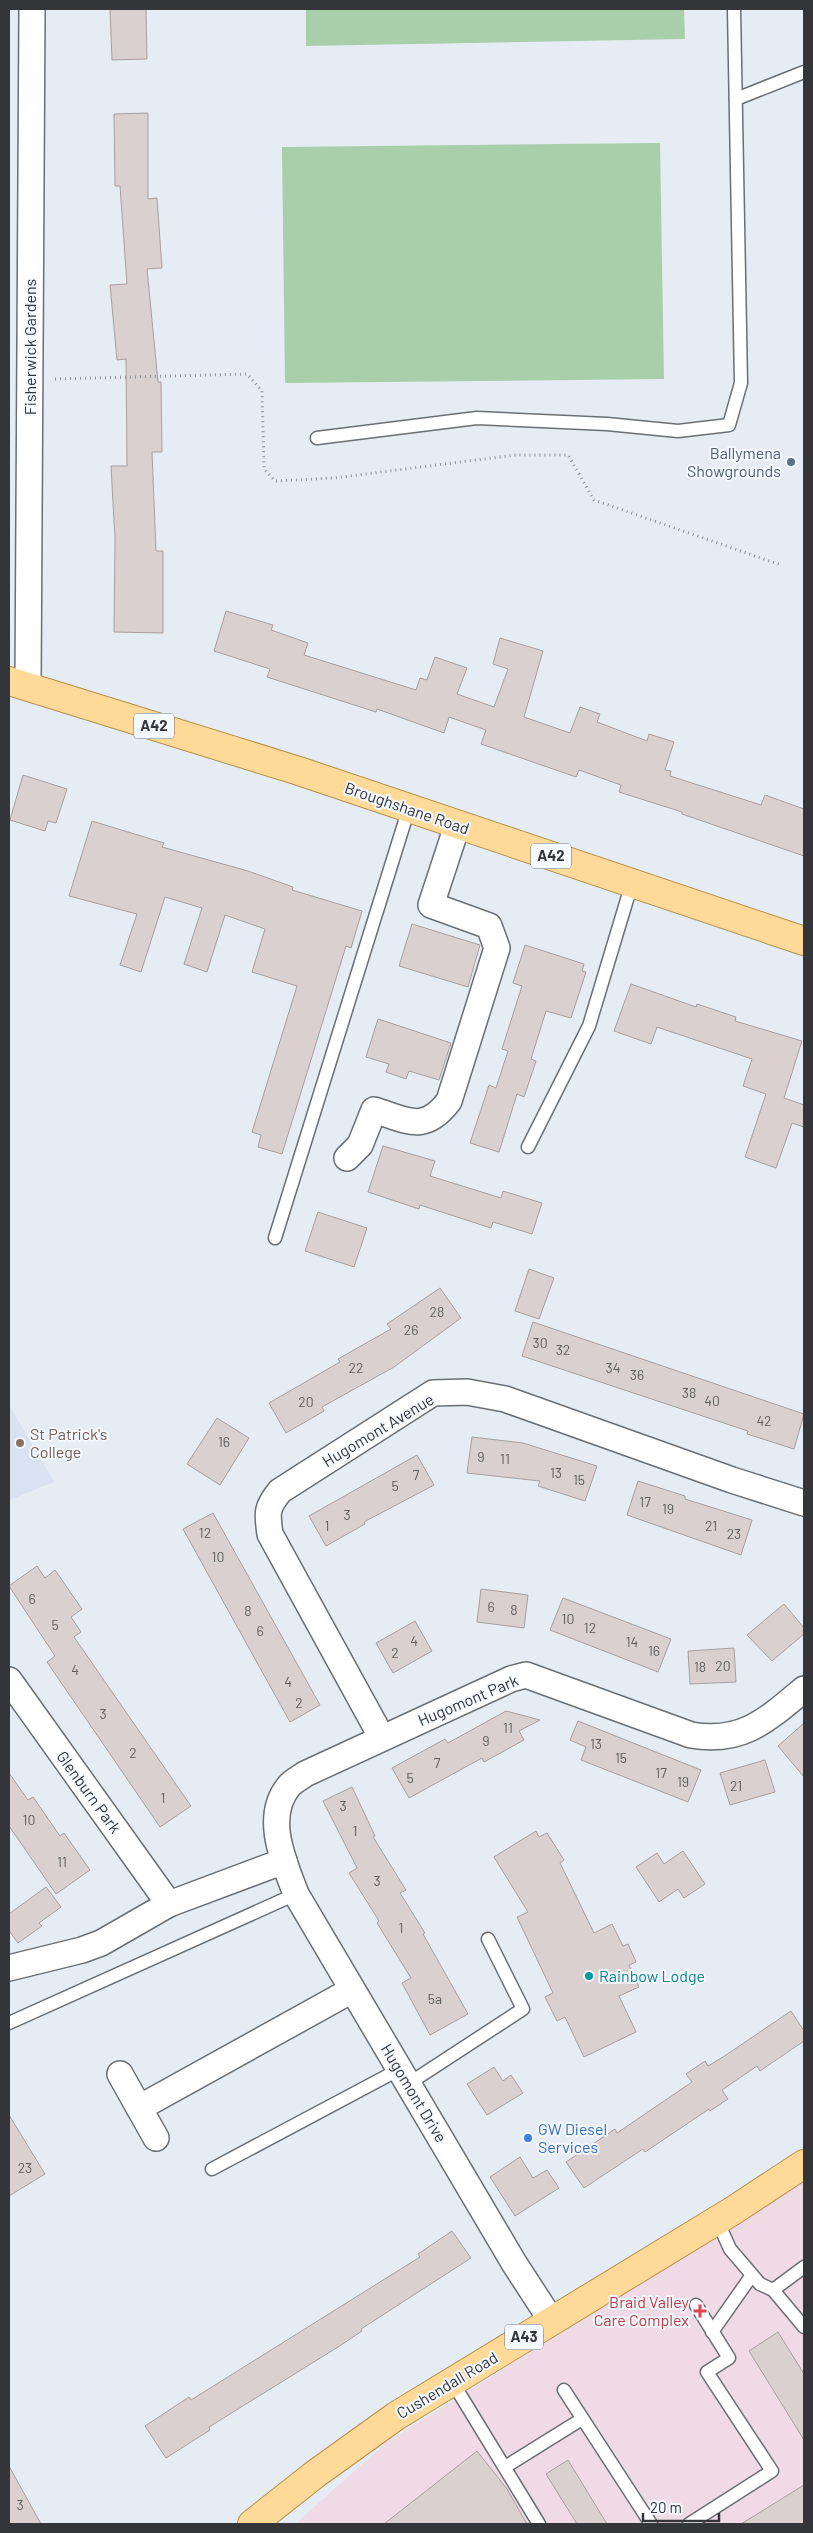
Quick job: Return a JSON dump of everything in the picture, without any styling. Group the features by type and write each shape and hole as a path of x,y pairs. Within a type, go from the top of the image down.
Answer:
{"main road":[{"name":"Broughshane Road","path":"18,684 409,808 804,941"},
{"name":"Cushendall Road","path":"252,2524 396,2416 454,2383 804,2164"}],"street":[{"name":"Fisherwick Gardens","path":"18,684 30,379 32,9"},
{"path":"347,1158 360,1145 374,1110 416,1123 438,1116 449,1101 497,948 488,926 431,905 458,826"},
{"name":"Hugomont Avenue","path":"382,1738 270,1534 267,1512 270,1503 280,1491 433,1393 467,1392 505,1399 732,1480 804,1503"},
{"name":"Hugomont Park","path":"284,1861 276,1821 279,1806 290,1786 305,1774 511,1679 526,1675 691,1735 710,1738 750,1730 770,1717 804,1689"},
{"name":"Glenburn Park","path":"9,1680 169,1904"},
{"path":"9,1968 82,1950 102,1943 169,1904 284,1861"},
{"name":"Hugomont Drive","path":"284,1861 296,1894 352,1990 514,2263 552,2320"},
{"path":"139,2108 352,1990"},
{"path":"120,2074 156,2138"}],"lane":[{"path":"317,438 477,418 607,424 678,431 729,425 741,383 734,9"},
{"path":"736,100 804,72"},
{"path":"275,1238 409,808"},
{"path":"528,1147 589,1026 632,883"},
{"path":"9,2024 296,1894"},
{"path":"212,2169 404,2077 522,2009 488,1938"},
{"path":"717,2220 730,2249 760,2284 773,2290 804,2327"},
{"path":"773,2290 804,2267"},
{"path":"712,2332 752,2275"},
{"path":"689,2524 772,2471 707,2372 730,2358 696,2305"},
{"path":"454,2383 539,2524"},
{"path":"564,2390 650,2524"},
{"path":"504,2467 582,2418"}],"path":[{"path":"30,379 247,374 262,391 264,469 274,480 334,478 516,455 568,455 594,500 781,566"}],"shaded area":[{"name":"St Patrick's College","path":"9,1405 54,1482 9,1500"},
{"name":"Braid Valley Care Complex","path":"804,2181 804,2524 295,2524 387,2442"}],"green space":[{"path":"306,9 684,9 685,39 306,46"},
{"path":"660,143 664,379 285,383 282,147"}],"building":[{"path":"110,9 146,9 147,59 112,60"},
{"path":"148,113 148,199 157,198 162,268 147,269 158,382 161,382 162,452 152,452 156,551 163,551 163,633 114,632 115,539 111,466 127,466 126,359 117,360 110,285 127,284 120,186 115,186 114,114"},
{"path":"226,611 273,625 271,630 308,643 304,655 416,690 420,678 427,680 435,657 467,668 457,694 494,707 508,669 493,664 500,638 543,651 524,717 570,733 580,707 600,714 597,722 647,741 649,734 674,742 665,770 671,771 670,776 761,805 765,795 804,809 804,856 682,814 682,812 619,792 621,785 579,770 576,777 481,744 486,730 449,717 444,733 377,709 376,712 267,677 270,669 214,651"},
{"path":"23,775 67,789 56,823 48,821 45,831 10,820"},
{"path":"92,821 164,843 162,847 248,871 293,887 292,890 362,911 351,948 346,946 282,1154 258,1147 261,1135 252,1132 297,986 252,972 265,929 225,915 207,972 184,964 202,908 165,897 141,972 120,965 137,914 69,896"},
{"path":"412,924 480,945 468,987 399,966"},
{"path":"525,945 584,964 582,971 586,972 571,1018 546,1011 531,1059 536,1061 524,1097 517,1094 499,1152 470,1143 489,1085 496,1088 508,1051 502,1049 522,986 513,983"},
{"path":"631,984 696,1007 697,1004 736,1017 735,1021 802,1041 784,1098 804,1105 804,1127 792,1123 776,1168 745,1157 766,1094 743,1086 752,1059 657,1027 651,1044 614,1031"},
{"path":"378,1019 451,1043 439,1080 409,1071 406,1079 386,1072 389,1064 366,1057"},
{"path":"383,1146 435,1161 430,1176 501,1198 503,1191 542,1203 532,1234 493,1222 491,1228 420,1205 419,1209 368,1192"},
{"path":"318,1212 367,1228 354,1267 305,1251"},
{"path":"529,1269 554,1278 539,1319 515,1311"},
{"path":"440,1288 461,1318 394,1367 322,1407 324,1411 286,1433 269,1403 340,1362 338,1359 391,1329 387,1324"},
{"path":"533,1322 804,1414 794,1449 747,1434 748,1431 522,1356"},
{"path":"217,1418 249,1438 220,1485 187,1464"},
{"path":"472,1437 523,1443 597,1466 585,1501 538,1486 540,1481 467,1473"},
{"path":"417,1455 434,1485 364,1522 365,1524 326,1546 309,1516"},
{"path":"638,1481 685,1496 685,1499 752,1520 741,1555 627,1515"},
{"path":"213,1513 320,1705 290,1722 183,1529"},
{"path":"37,1566 45,1578 55,1570 82,1609 71,1617 81,1632 74,1637 191,1806 160,1827 47,1662 55,1656 9,1586"},
{"path":"481,1589 528,1595 524,1628 477,1622"},
{"path":"563,1598 671,1639 658,1672 550,1630"},
{"path":"784,1604 804,1628 804,1634 772,1661 747,1635"},
{"path":"415,1621 432,1651 393,1673 376,1643"},
{"path":"734,1648 736,1682 690,1684 688,1651"},
{"path":"506,1711 540,1720 519,1731 524,1740 484,1762 482,1758 409,1798 392,1768 445,1739 448,1743"},
{"path":"578,1721 701,1770 688,1802 581,1760 586,1747 570,1740"},
{"path":"804,1723 804,1777 778,1746"},
{"path":"765,1760 775,1792 730,1805 720,1773"},
{"path":"9,1773 28,1800 33,1797 60,1836 64,1833 90,1870 56,1894 9,1826"},
{"path":"352,1787 375,1836 373,1837 406,1890 400,1893 425,1933 423,1934 468,2014 430,2035 402,1983 411,1978 349,1873 357,1868 323,1801"},
{"name":"Rainbow Lodge","path":"536,1831 539,1837 547,1833 564,1860 560,1863 594,1933 612,1924 623,1946 628,1944 636,1962 629,1965 639,1987 619,1996 636,2032 584,2057 565,2017 557,2021 545,1997 553,1993 517,1917 528,1912 494,1857"},
{"path":"683,1851 705,1884 684,1898 678,1889 659,1902 636,1867 657,1853 664,1864"},
{"path":"46,1887 61,1907 39,1923 42,1926 18,1943 9,1931 9,1914"},
{"path":"791,2011 804,2031 804,2041 760,2071 757,2066 722,2090 728,2099 710,2111 709,2109 645,2152 643,2149 584,2188 566,2162 615,2129 617,2133 692,2082 686,2074 705,2061 708,2066"},
{"path":"494,2067 503,2081 511,2075 523,2093 487,2115 467,2084"},
{"path":"9,2115 45,2174 9,2196"},
{"path":"520,2157 533,2178 547,2170 559,2188 515,2216 490,2177"},
{"path":"452,2231 471,2258 361,2329 362,2331 338,2347 209,2427 210,2430 166,2458 145,2426 189,2397 191,2400 420,2257 418,2254"},
{"path":"778,2332 804,2374 804,2440 749,2351"},
{"path":"477,2451 507,2489 527,2524 384,2524"},
{"path":"568,2460 607,2524 577,2524 546,2474"},
{"path":"9,2466 41,2524 9,2524"},
{"path":"804,2485 804,2524 741,2524"}],"place":[{"name":"Ballymena Showgrounds","path":"791,462"},
{"name":"St Patrick's College","path":"20,1443"},
{"name":"Rainbow Lodge","path":"589,1976"},
{"name":"GW Diesel Services","path":"528,2138"},
{"name":"Braid Valley Care Complex","path":"700,2311"}]}
